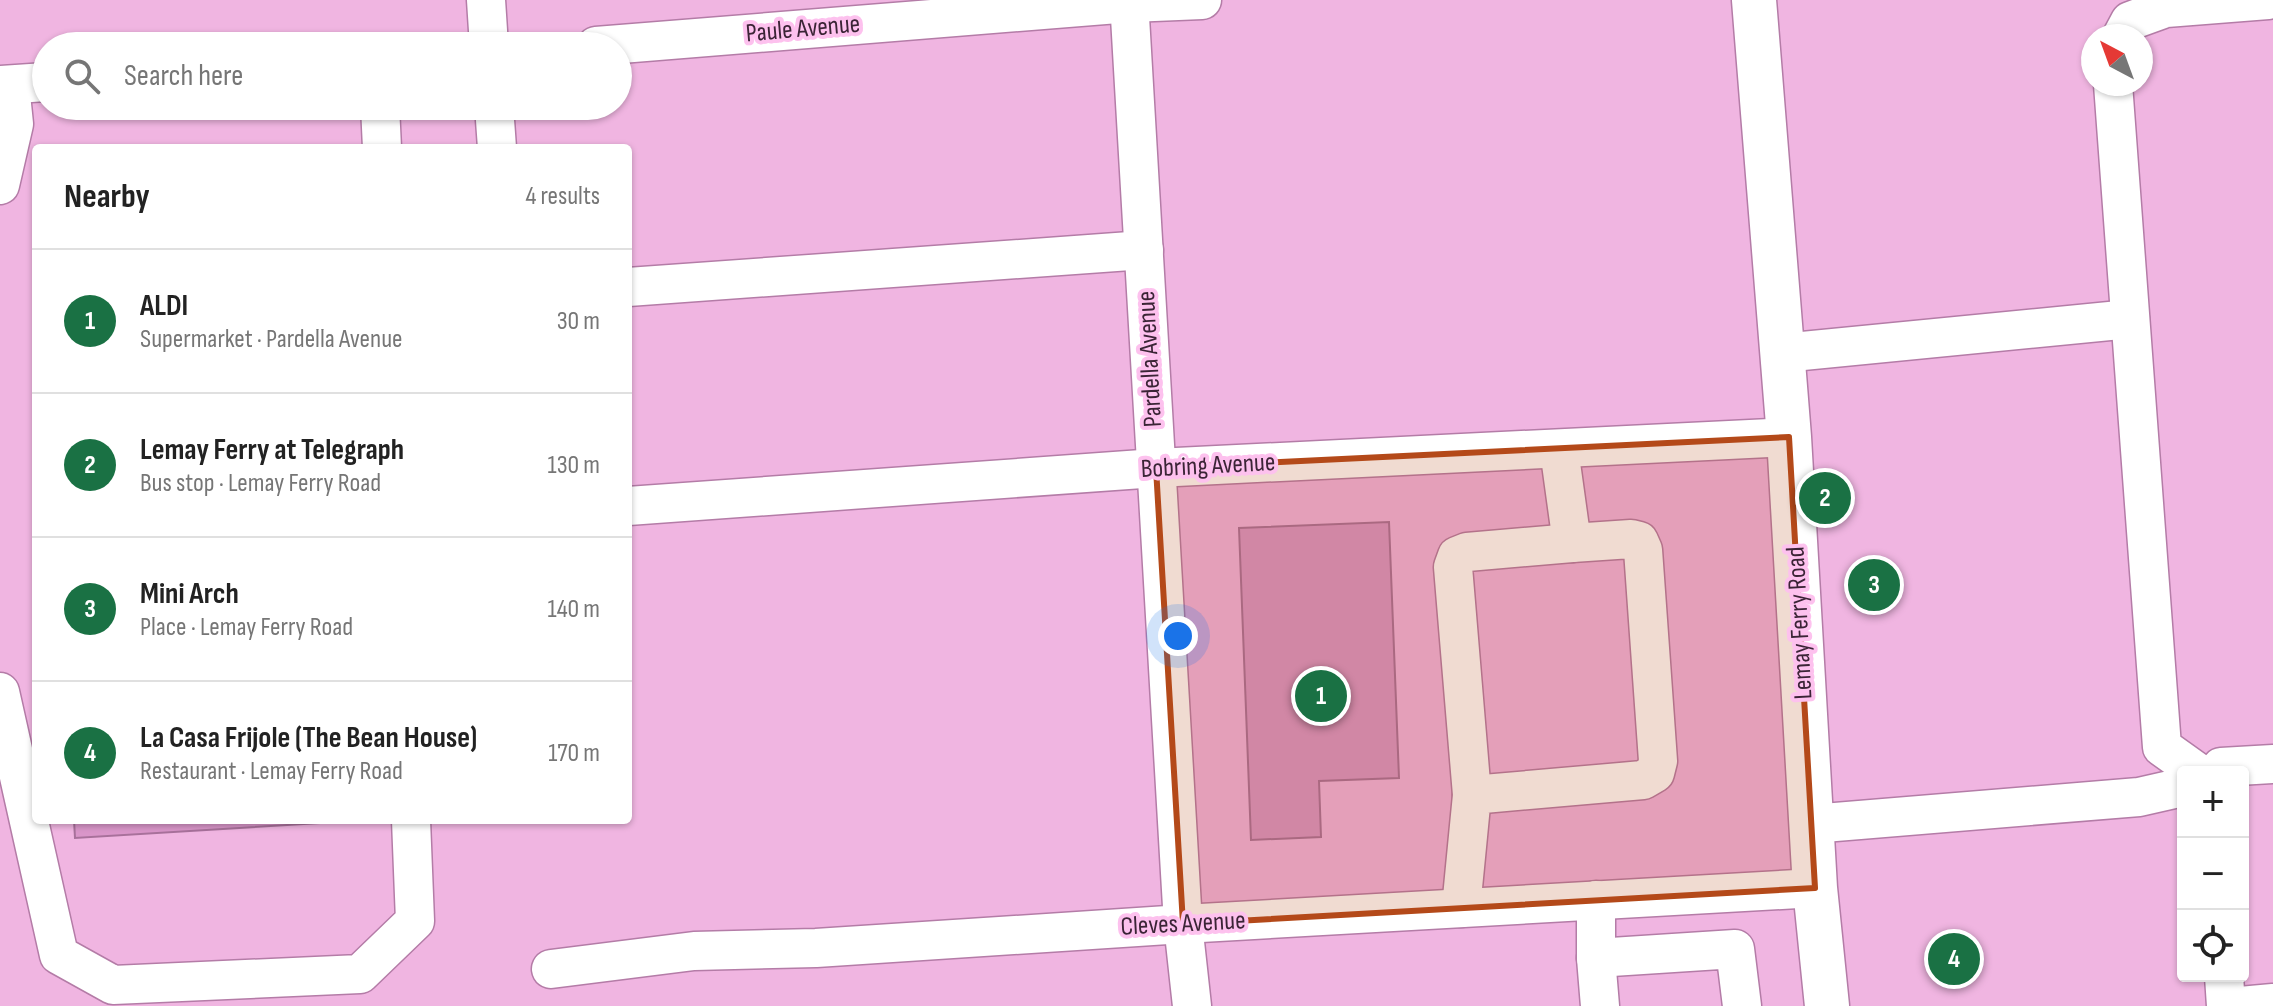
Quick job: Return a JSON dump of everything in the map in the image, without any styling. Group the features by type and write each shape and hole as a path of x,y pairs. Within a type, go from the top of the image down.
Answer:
{"main road":[{"name":"Lemay Ferry Road","path":"1754,0 1789,437 1815,888 1827,1006"}],"street":[{"path":"486,0 488,32"},
{"name":"Paule Avenue","path":"632,43 1130,2 1202,0"},
{"path":"2127,19 2166,8 2268,0"},
{"name":"Pardella Avenue","path":"1130,2 1183,924 1192,1006"},
{"path":"0,185 14,124 19,84"},
{"path":"2114,96 2162,747 2189,766"},
{"path":"381,120 382,144"},
{"path":"495,120 497,144"},
{"path":"632,287 1144,250"},
{"path":"1782,353 2130,319"},
{"name":"Bobring Avenue","path":"632,506 1156,468 1789,437"},
{"path":"1559,449 1572,543"},
{"path":"1461,908 1472,795 1453,567 1457,556 1467,552 1572,543 1639,541 1643,550 1658,761 1655,773 1643,780 1472,795"},
{"path":"0,692 59,955 113,985 360,974 415,921 411,824"},
{"path":"2238,766 2273,764"},
{"path":"1811,824 2139,797 2177,788"},
{"name":"Cleves Avenue","path":"551,969 694,951 816,948 1815,888"},
{"path":"1730,893 1742,1006"},
{"path":"1596,900 1600,1006"},
{"path":"1596,958 1735,949"},
{"path":"2224,982 2226,1006"},
{"path":"2240,1006 2273,1003"}],"highlighted area":[{"path":"1789,437 1815,888 1183,924 1156,468"}],"building":[{"path":"1389,522 1399,778 1319,781 1321,837 1251,840 1239,528"},
{"path":"74,824 304,824 75,838"}],"place":[{"name":"Lemay Ferry at Telegraph","path":"1825,498"},
{"name":"Mini Arch","path":"1874,585"},
{"name":"ALDI","path":"1321,696"},
{"name":"La Casa Frijole (The Bean House)","path":"1954,959"}]}
